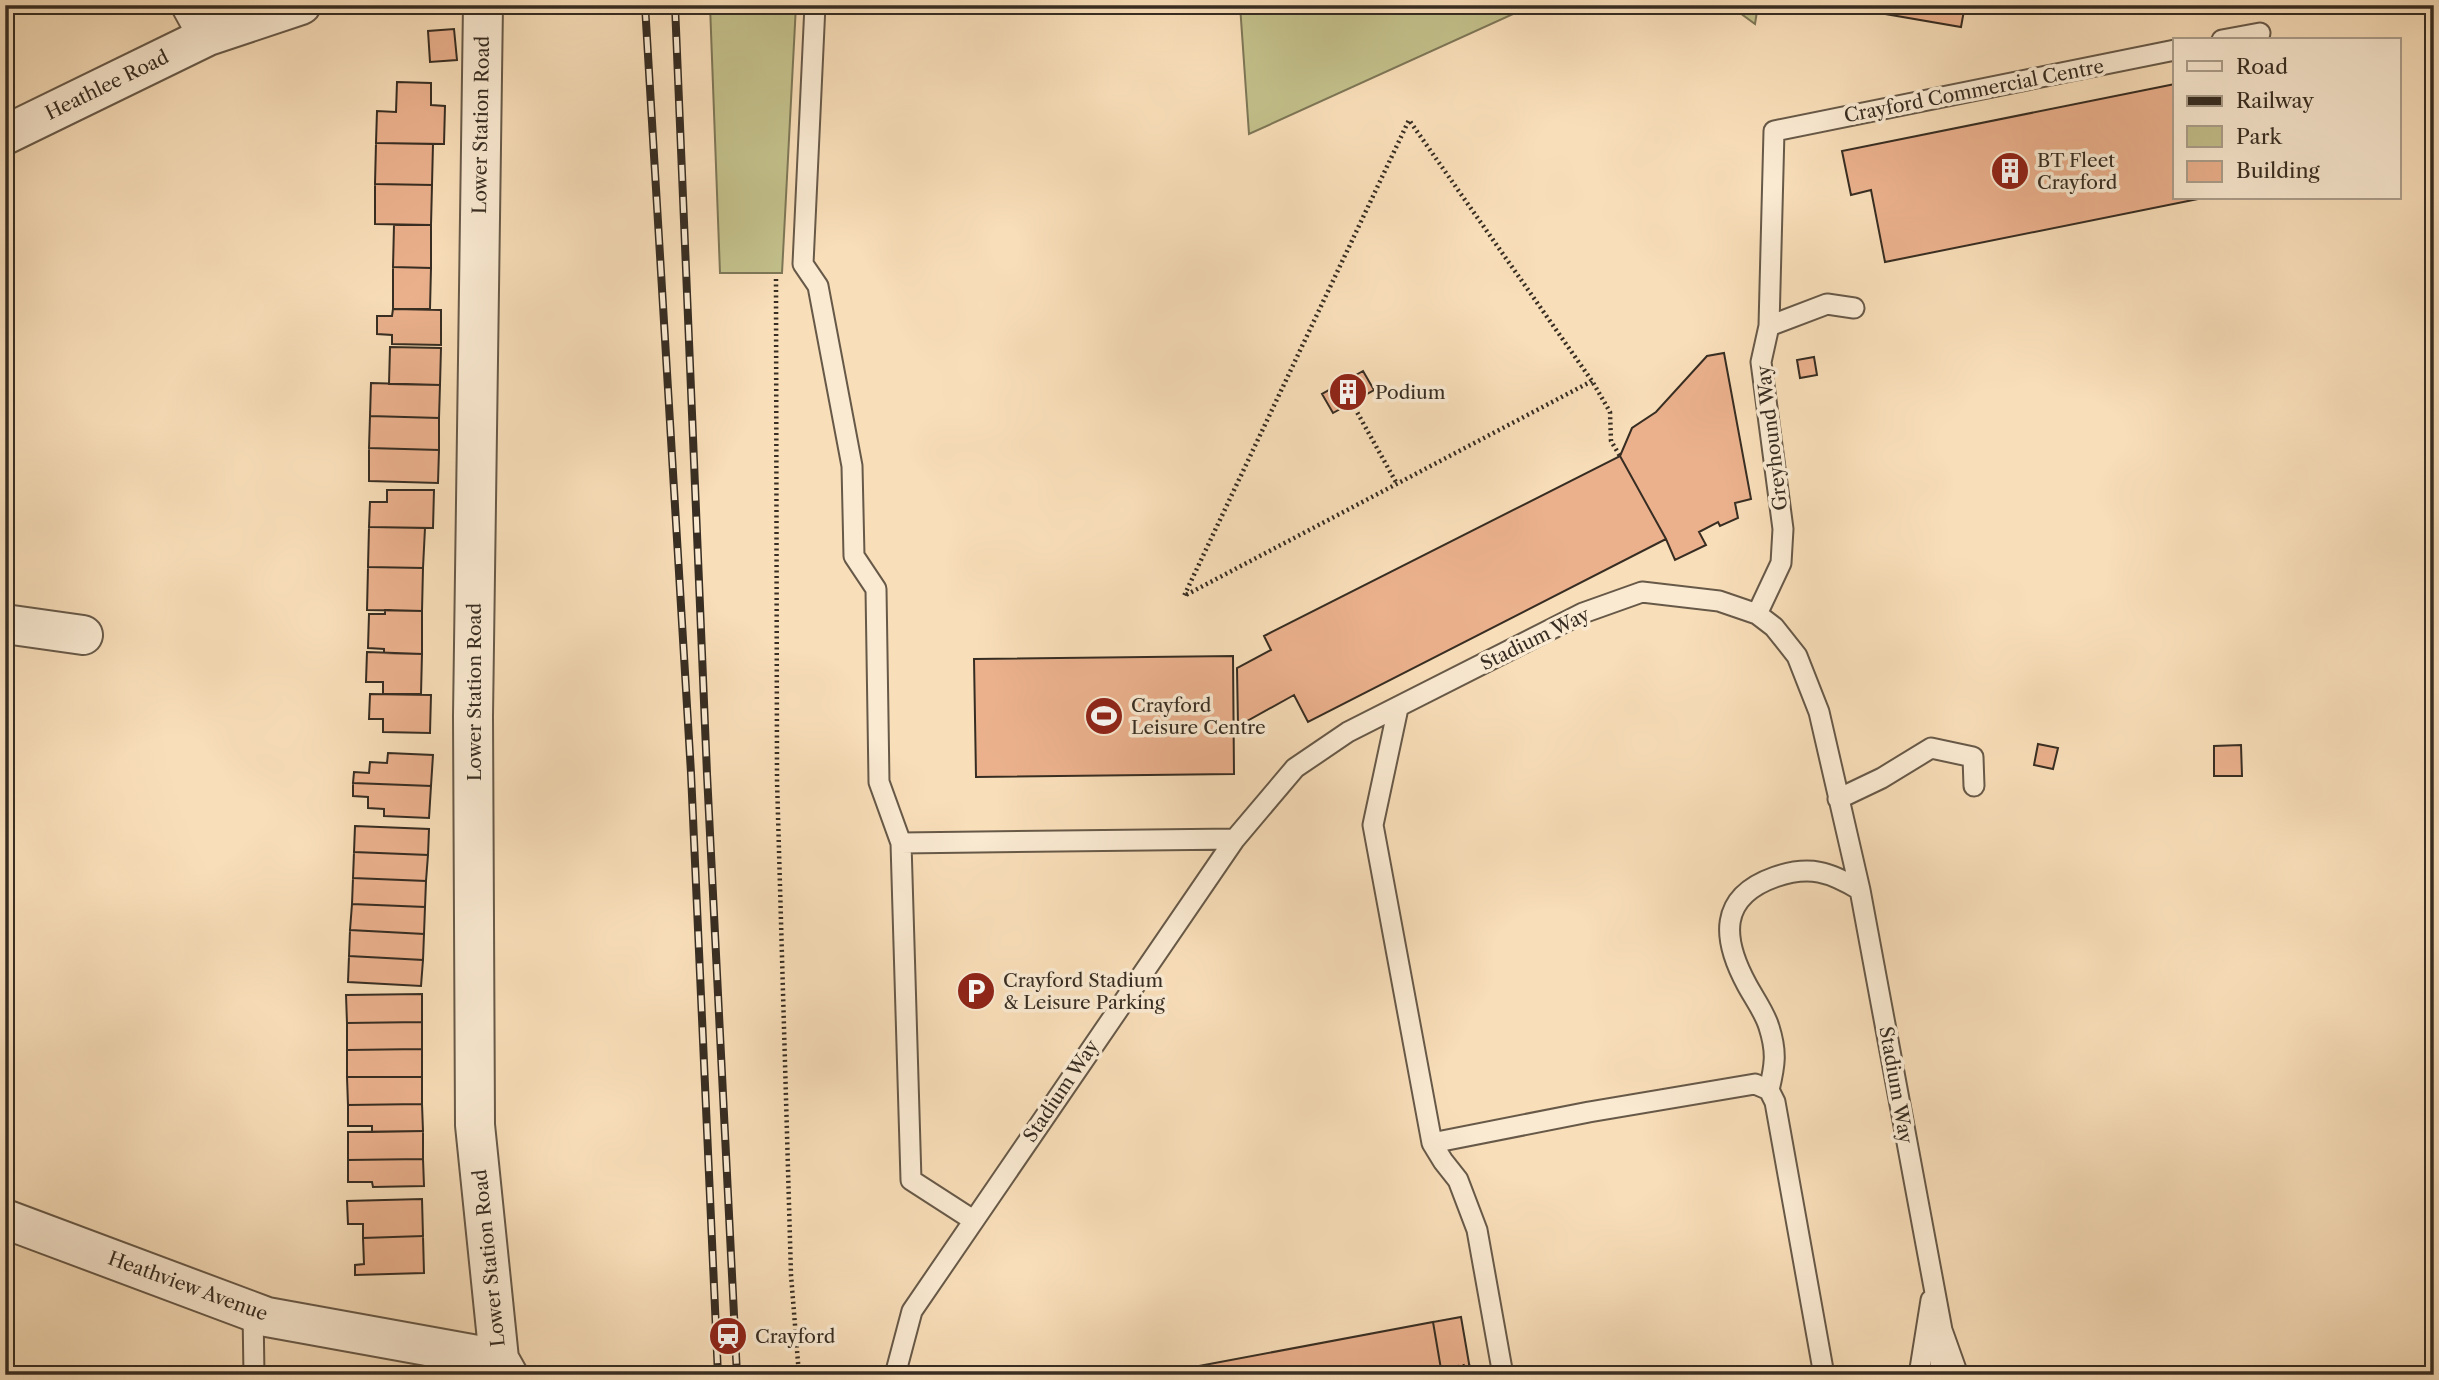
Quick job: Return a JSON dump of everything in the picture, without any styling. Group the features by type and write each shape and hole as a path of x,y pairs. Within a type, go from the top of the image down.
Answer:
{"street":[{"name":"Heathlee Road","path":"8,127 200,21 301,5"},
{"name":"Lower Station Road","path":"483,5 473,716 475,1111 503,1367"},
{"path":"5,624 83,635"},
{"name":"Heathview Avenue","path":"5,1219 267,1317 503,1367"}],"lane":[{"path":"815,5 803,264 818,286 852,466 854,556 876,589 879,782 901,843 911,1180 973,1220"},
{"path":"2233,38 2260,33"},
{"name":"Crayford Commercial Centre","path":"1774,131 2173,50"},
{"name":"Greyhound Way","path":"1757,614 1781,564 1783,529 1761,362 1769,326 1774,131"},
{"path":"1769,326 1827,304 1854,308"},
{"name":"Stadium Way","path":"895,1375 912,1311 1235,839 1295,768 1348,732 1583,613 1642,592 1719,601 1757,614 1774,627 1797,656 1819,712 1860,890 1942,1330 1958,1375"},
{"path":"1398,708 1374,825 1432,1143 1458,1180 1477,1230 1503,1375"},
{"path":"1839,799 1882,778 1931,748 1973,757 1974,786"},
{"path":"901,843 1235,839"},
{"path":"1824,1375 1775,1102 1769,1090 1776,1060 1769,1026 1745,981 1731,942 1728,924 1735,903 1755,885 1777,876 1816,871 1838,876 1860,890"},
{"path":"1432,1143 1755,1084 1769,1090"},
{"name":"Stadium Way","path":"1919,1375 1933,1285"},
{"path":"253,1311 254,1375"},
{"path":"1940,1375 1942,1330"}],"path":[{"path":"1592,381 1184,596 1409,120 1592,381 1610,412 1611,440 1620,456"},
{"path":"776,278 777,780 791,1275 799,1375"},
{"path":"1352,403 1397,484"}],"green space":[{"path":"710,5 796,5 782,273 720,273"},
{"path":"1240,5 1533,5 1249,134"},
{"path":"1729,5 1758,5 1755,24"}],"building":[{"path":"1833,5 1965,5 1961,27"},
{"path":"454,29 457,60 430,62 428,31"},
{"path":"397,82 431,83 431,105 445,106 444,144 376,143 377,111 396,112"},
{"name":"BT Fleet Crayford","path":"2173,84 2173,200 2193,200 1885,262 1871,190 1851,195 1842,151"},
{"path":"376,143 433,144 432,185 375,184"},
{"path":"375,184 432,185 431,225 375,224"},
{"path":"394,225 431,225 431,268 393,267"},
{"path":"393,267 431,268 430,309 393,309"},
{"path":"393,309 441,310 441,345 392,344 392,335 377,334 377,316 392,316"},
{"path":"390,347 441,348 440,385 389,384"},
{"path":"1724,353 1751,499 1735,503 1738,518 1720,526 1718,522 1699,532 1706,545 1675,560 1620,456 1632,428 1656,412 1707,356"},
{"path":"1814,357 1817,375 1800,378 1797,360"},
{"name":"Podium","path":"1363,371 1374,390 1333,413 1322,394"},
{"path":"371,383 440,385 439,418 370,416"},
{"path":"370,416 439,418 439,450 369,448"},
{"path":"369,448 439,450 438,483 369,481"},
{"path":"1620,456 1666,539 1308,722 1294,695 1238,726 1237,668 1271,650 1264,636"},
{"path":"387,490 434,490 433,528 369,527 370,502 387,502"},
{"path":"369,527 425,528 423,568 368,567"},
{"path":"368,567 423,568 422,611 367,610"},
{"path":"385,610 422,611 422,654 384,653 384,649 368,648 369,614 385,614"},
{"path":"367,652 422,654 421,694 383,694 383,682 366,682"},
{"name":"Crayford Leisure Centre","path":"1233,656 1234,774 976,777 974,659"},
{"path":"370,694 431,695 430,733 383,732 383,719 369,719"},
{"path":"2038,744 2058,748 2053,769 2034,765"},
{"path":"2241,745 2242,776 2214,776 2214,746"},
{"path":"388,753 433,755 431,786 353,783 354,772 369,773 370,762 387,763"},
{"path":"353,783 431,786 429,818 384,816 384,809 368,808 368,797 353,796"},
{"path":"355,826 429,829 428,855 354,852"},
{"path":"354,852 428,855 426,881 353,878"},
{"path":"353,878 426,881 425,907 352,904"},
{"path":"352,904 425,907 424,934 350,930"},
{"path":"350,930 424,934 423,960 349,956"},
{"path":"349,956 423,960 421,986 348,982"},
{"path":"422,994 422,1022 347,1023 346,995"},
{"path":"422,1022 422,1049 347,1050 347,1023"},
{"path":"422,1049 422,1077 347,1077 347,1050"},
{"path":"347,1077 422,1077 422,1104 348,1105"},
{"path":"422,1104 423,1131 372,1132 372,1126 348,1126 348,1105"},
{"path":"423,1131 423,1159 348,1160 348,1132"},
{"path":"423,1159 424,1186 373,1187 372,1182 348,1182 348,1160"},
{"path":"422,1199 423,1236 363,1238 363,1224 348,1224 347,1201"},
{"path":"423,1236 424,1273 355,1275 355,1265 364,1264 363,1238"},
{"path":"1461,1317 1471,1375 1442,1375 1433,1322"},
{"path":"1433,1322 1442,1375 1151,1375"}],"railway":[{"path":"645,5 691,773 718,1375"},
{"path":"675,5 707,774 737,1375"}],"place":[{"name":"BT Fleet Crayford","path":"2010,171"},
{"name":"Podium","path":"1348,392"},
{"name":"Crayford Leisure Centre","path":"1104,716"},
{"name":"Crayford Stadium & Leisure Parking","path":"976,991"},
{"name":"Crayford","path":"728,1336"}]}
